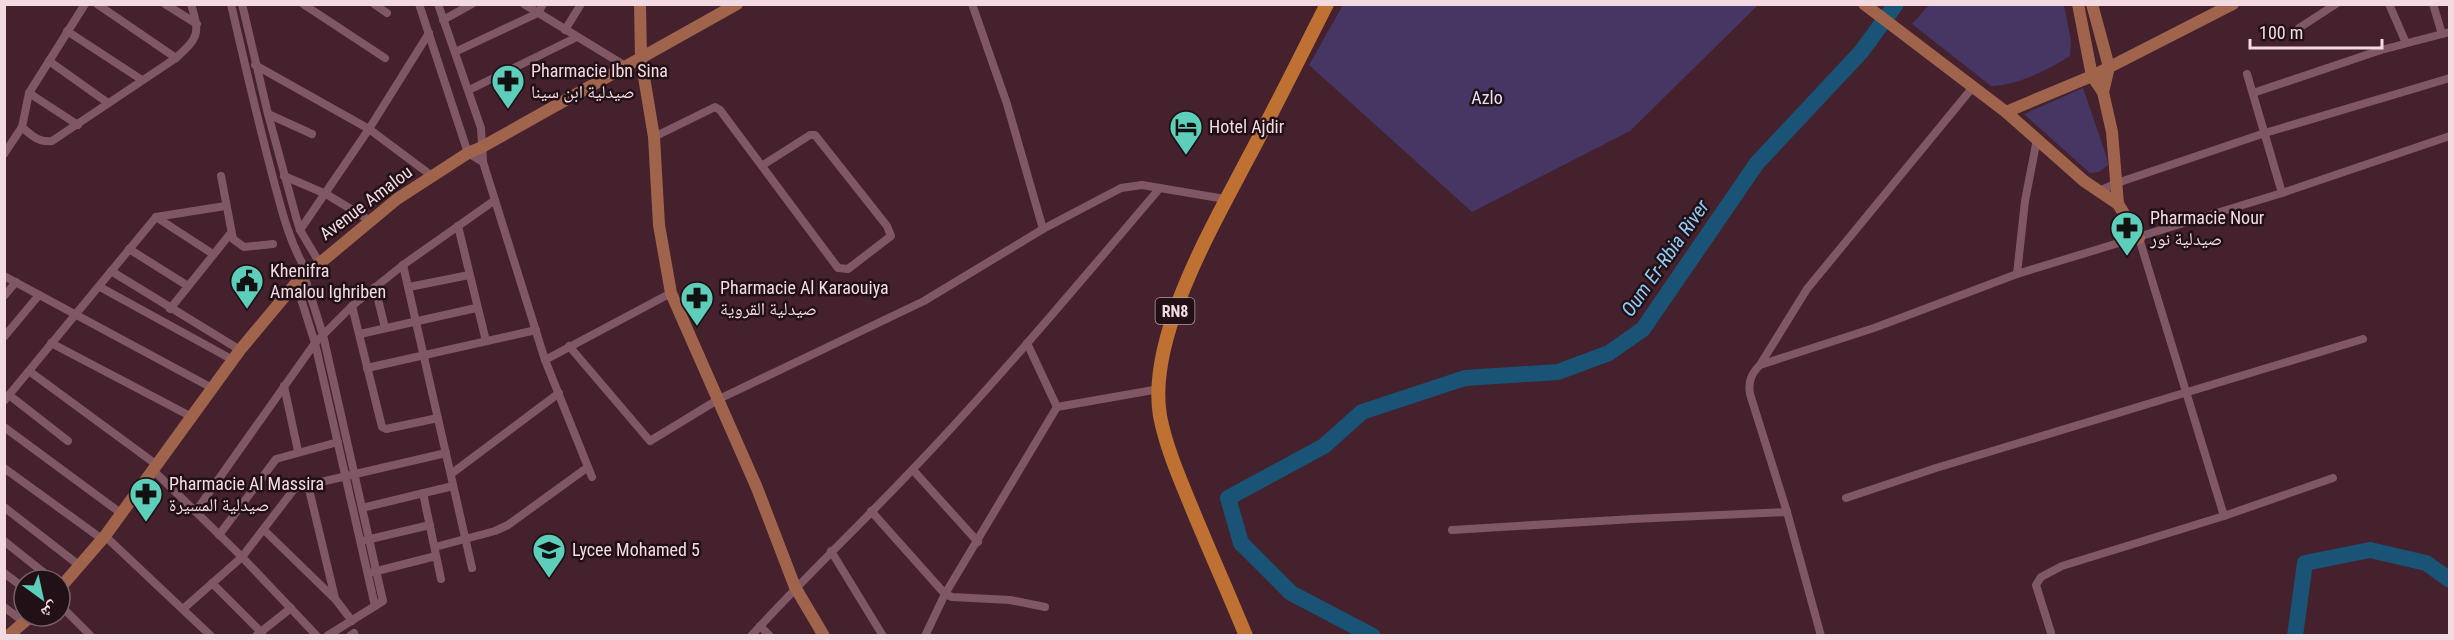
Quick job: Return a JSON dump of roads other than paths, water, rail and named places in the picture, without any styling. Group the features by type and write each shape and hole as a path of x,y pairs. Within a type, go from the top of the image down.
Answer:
{"main road":[{"name":"RN8","path":"1246,636 1167,443 1160,414 1159,389 1163,355 1173,316 1225,199 1245,165 1327,4"}],"street":[{"path":"4,154 22,127 29,93 85,4"},
{"path":"97,4 176,58"},
{"path":"165,4 197,24"},
{"path":"22,127 35,139 48,142 78,125 176,58 194,42 198,32 191,4"},
{"path":"231,4 257,117 285,220 323,335 350,476 372,572 375,606 327,636"},
{"path":"303,4 385,58"},
{"path":"374,4 387,13"},
{"path":"419,4 468,153 483,162"},
{"path":"438,4 481,129 483,162 545,360 592,477"},
{"path":"443,20 472,4"},
{"path":"524,4 627,67"},
{"path":"455,52 538,13 543,4"},
{"path":"565,30 581,4"},
{"path":"640,4 641,59 654,137 659,225 671,293 719,399 795,587 824,636"},
{"name":"Avenue Amalou","path":"72,573 104,538 236,355 302,277 319,262 397,199 468,153 483,147 737,4"},
{"path":"972,4 1007,104 1043,229"},
{"path":"2078,4 2092,76 2103,92 2112,132 2118,204"},
{"path":"2092,4 2109,67 2103,92"},
{"path":"2006,112 2092,76 2233,4"},
{"path":"2299,28 2336,4"},
{"path":"2389,4 2406,43"},
{"path":"2253,93 2406,43 2446,33 2433,4"},
{"path":"245,5 255,65 284,176 300,230 319,262"},
{"path":"1866,6 2006,112 2084,181 2118,204 2139,238 2224,516"},
{"path":"67,31 142,80"},
{"path":"300,230 369,129 429,33"},
{"path":"469,90 577,38"},
{"path":"49,61 108,103"},
{"path":"255,65 369,129 432,176"},
{"path":"2247,74 2282,193"},
{"path":"2099,191 2265,133 2450,78"},
{"path":"1821,636 1749,384 1754,371 1807,289 1973,87"},
{"path":"29,93 78,125"},
{"path":"654,137 715,107 720,110 763,165 841,270 848,269 891,236 887,226 815,135 810,135 763,165"},
{"path":"268,114 312,135"},
{"path":"1760,365 1874,328 2017,274 2282,193 2450,136"},
{"path":"2017,274 2025,201 2037,139"},
{"path":"221,176 230,234 244,246 273,244"},
{"path":"284,176 326,194 369,220"},
{"path":"568,346 650,441 719,399 924,301 1043,229 1121,188 1142,184 1225,199"},
{"path":"751,636 795,587 913,470 1028,343 1160,188"},
{"path":"196,511 315,343 352,306 375,287 495,200"},
{"path":"68,441 7,398 156,217 225,206"},
{"path":"156,217 213,254"},
{"path":"458,226 476,308 486,341"},
{"path":"170,309 230,234"},
{"path":"129,249 188,286"},
{"path":"403,265 472,568"},
{"path":"111,271 236,355"},
{"path":"409,287 469,275"},
{"path":"4,276 212,388"},
{"path":"302,277 338,442 362,508 364,540"},
{"path":"4,296 16,282"},
{"path":"100,287 236,355"},
{"path":"375,287 385,328"},
{"path":"545,360 671,293"},
{"path":"4,337 39,295"},
{"path":"352,306 382,427 386,429 438,418"},
{"path":"360,334 476,308"},
{"path":"367,368 536,330"},
{"path":"1846,498 1936,468 2363,339"},
{"path":"51,343 192,417"},
{"path":"1028,343 1057,406"},
{"path":"29,371 155,468 317,636"},
{"path":"284,386 298,451"},
{"path":"1057,406 1159,389"},
{"path":"451,474 558,393"},
{"path":"925,636 945,594 1057,406"},
{"path":"4,427 122,514"},
{"path":"219,535 272,463 281,456 338,442"},
{"path":"183,609 242,557 292,491 308,485 446,453"},
{"path":"372,572 436,552 508,525 588,467"},
{"path":"4,468 104,538 211,636"},
{"path":"913,470 978,542"},
{"path":"2052,636 2036,585 2046,573 2224,516 2333,478"},
{"path":"308,485 336,600"},
{"path":"362,508 453,486"},
{"path":"423,493 441,579"},
{"path":"4,507 80,566"},
{"path":"871,511 945,594 952,597 1010,600 1045,607"},
{"path":"1452,530 1787,512"},
{"path":"364,540 430,525"},
{"path":"264,530 336,600 352,621"},
{"path":"4,541 38,568"},
{"path":"831,551 883,636"},
{"path":"212,583 259,634 291,608"},
{"path":"72,617 91,636"},
{"path":"760,626 771,636"},
{"path":"350,636 354,633 355,636"}],"waterway":[{"name":"Oum Er-Rbia River","path":"1373,636 1291,593 1241,543 1228,498 1324,446 1362,412 1465,378 1558,372 1609,353 1643,329 1757,163 1861,52 1896,4"},
{"name":"Oum Er-Rbia River","path":"2295,636 2305,563 2370,550 2426,563 2450,580"}],"place":[{"name":"Pharmacie Ibn Sina صيدلية ابن سينا","path":"508,110"},
{"name":"Hotel Ajdir","path":"1186,156"},
{"name":"Pharmacie Nour صيدلية نور","path":"2127,257"},
{"name":"Khenifra Amalou Ighriben","path":"247,310"},
{"name":"Pharmacie Al Karaouiya صيدلية القروية","path":"697,327"},
{"name":"Pharmacie Al Massira صيدلية المسيرة","path":"146,523"},
{"name":"Lycee Mohamed 5","path":"549,579"}],"park label":[{"name":"Azlo","path":"1487,98"}]}
